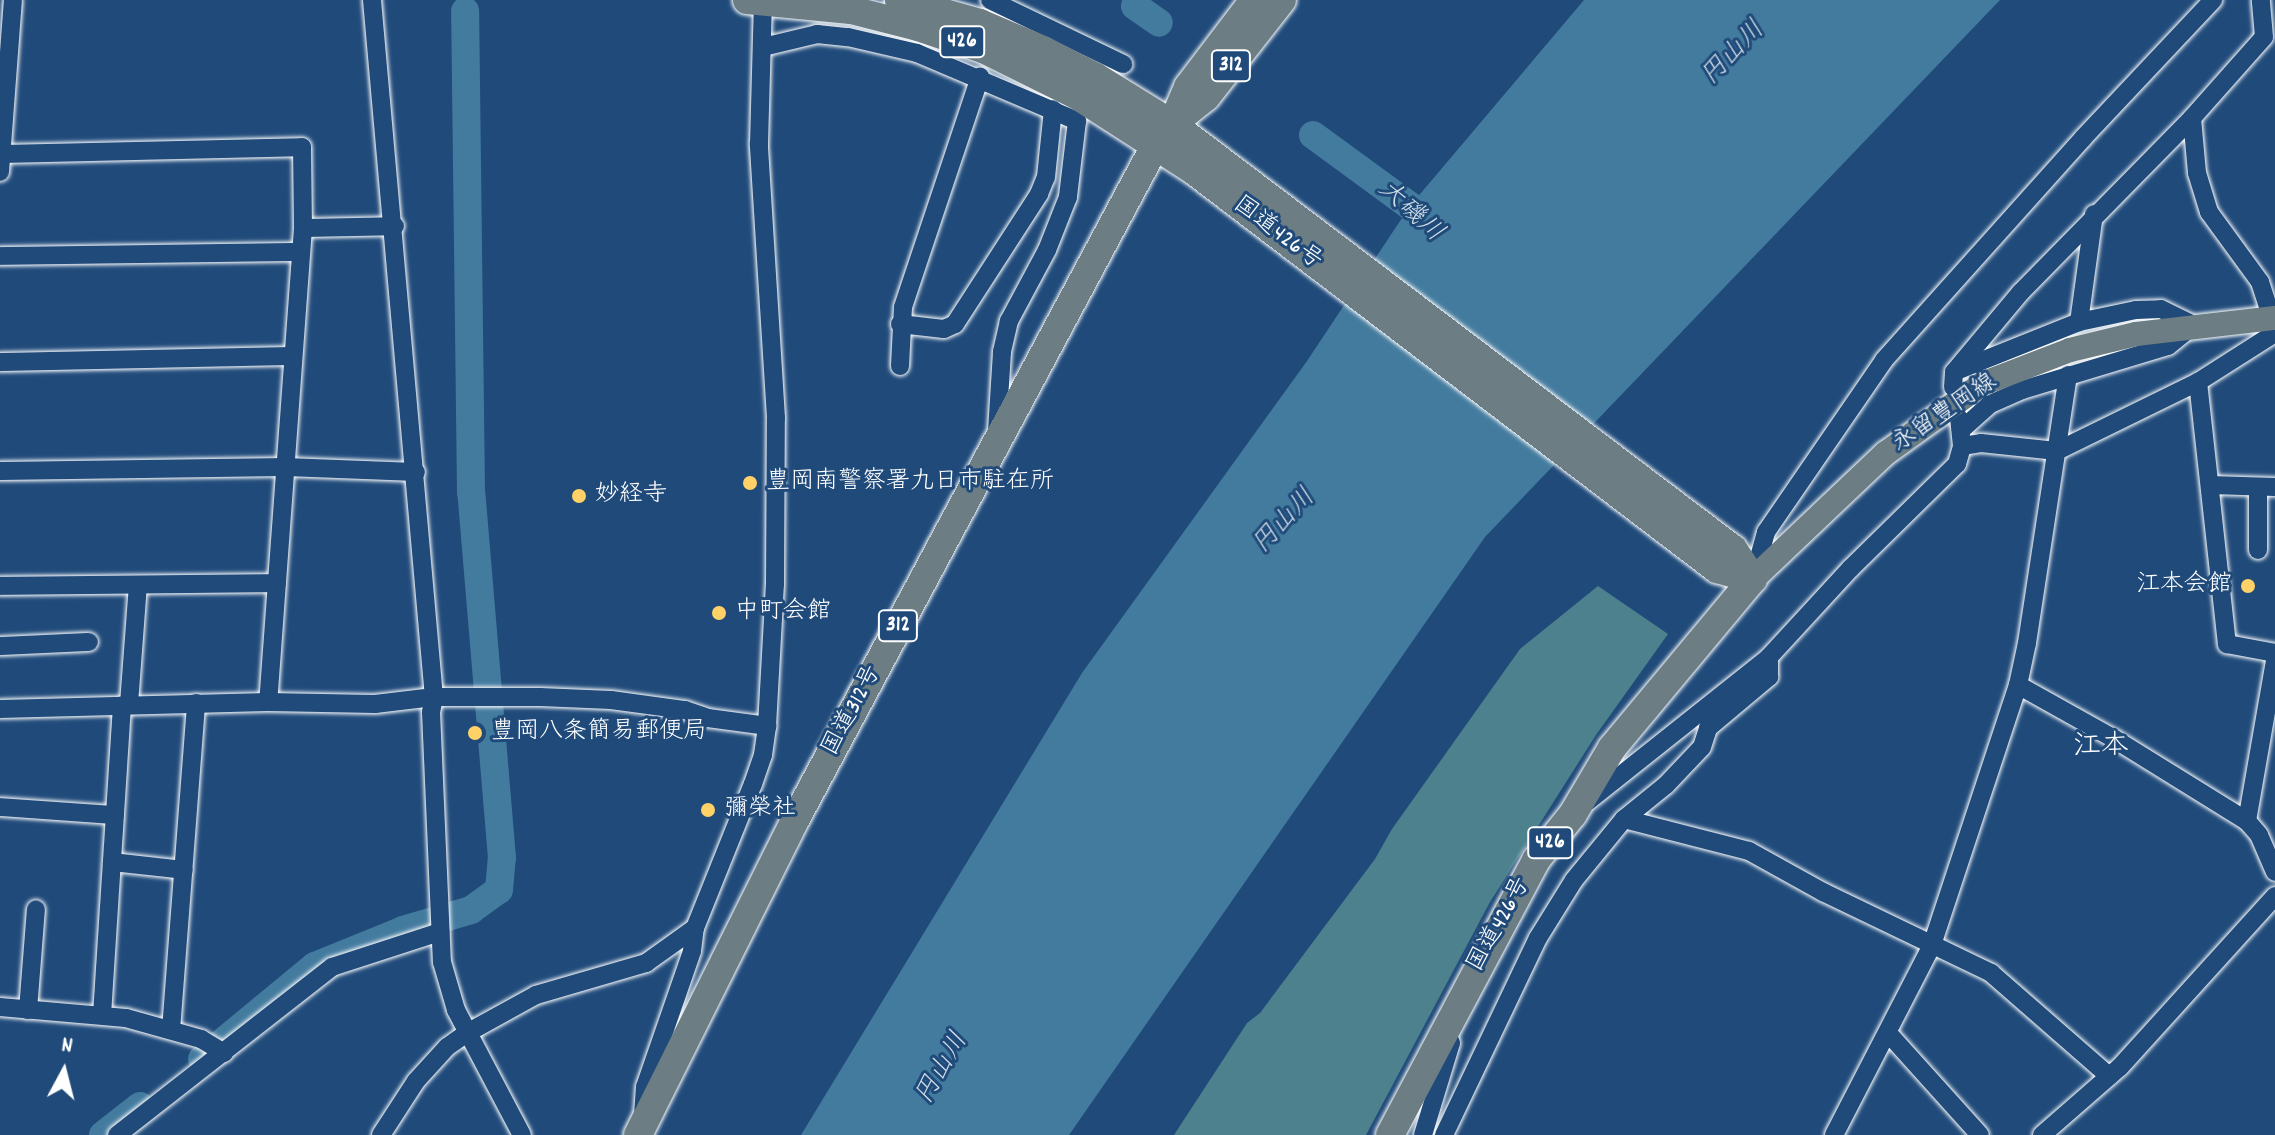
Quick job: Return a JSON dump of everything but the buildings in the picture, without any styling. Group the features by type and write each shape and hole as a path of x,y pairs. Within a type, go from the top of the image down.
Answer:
{"highway":[{"name":"国道426号","path":"747,0 851,10 918,27 1091,88"},
{"name":"国道426号","path":"899,0 980,23 1164,134 1753,579 1612,748 1573,814 1536,860 1390,1135"},
{"name":"国道312号","path":"640,1130 794,822 1188,87 1254,0"},
{"name":"国道312号","path":"1164,134 1206,97 1282,0"}],"main road":[{"name":"永留豊岡線","path":"1753,579 1886,453 1982,384 2070,350 2194,325 2274,323"}],"street":[{"path":"0,172 13,0"},
{"path":"372,0 395,226 434,697 431,712 442,962 456,1010 522,1135"},
{"path":"640,1130 645,1087 692,951 695,928 763,755 767,726 775,585 776,418 759,144 763,0"},
{"path":"990,0 1091,88"},
{"path":"1753,579 1766,532 1884,360 2083,138 2213,0"},
{"path":"1573,814 1769,657 1850,569 1957,464 1961,432 1989,405 2068,375 2168,346 2194,325 2161,309 2079,322 1954,379 2021,292 2094,214 2192,118 2264,37 2261,0"},
{"path":"763,47 817,34 848,37 917,53 1053,109"},
{"path":"1053,109 1091,88 1123,64"},
{"path":"900,366 900,324 980,77"},
{"path":"997,439 1002,352 1009,321 1047,250 1068,197 1091,88"},
{"path":"900,324 944,329 955,324 1039,194 1046,177 1053,109"},
{"path":"1961,432 1981,443 2057,451 2198,382 2274,323 2260,282 2209,212 2197,173 2192,118"},
{"path":"1,154 302,147 303,228 268,702"},
{"path":"2079,322 2094,214"},
{"path":"303,228 395,226"},
{"path":"0,256 301,252"},
{"path":"0,362 293,356"},
{"path":"1834,1135 1932,945 2018,685 2068,375"},
{"path":"2198,382 2227,644 2275,653"},
{"path":"0,471 286,467 416,472"},
{"path":"2210,485 2266,487 2258,550"},
{"path":"0,586 277,583"},
{"path":"102,1015 115,815 138,585"},
{"path":"0,646 89,642"},
{"path":"1444,1135 1538,938 1574,880 1624,819 1666,785 1702,747 1708,728 1769,677 1769,657"},
{"path":"2275,660 2260,832 2275,872"},
{"path":"2018,685 2113,738 2260,832"},
{"path":"0,709 268,702 375,704 434,697 487,696 611,700 767,726"},
{"path":"171,1030 196,703"},
{"path":"0,807 115,815"},
{"path":"1624,819 1749,851 1823,892 1991,973 2109,1076"},
{"path":"112,862 184,870"},
{"path":"2042,1135 2109,1076 2275,896"},
{"path":"28,1010 36,909"},
{"path":"117,1135 218,1048 332,967 439,922"},
{"path":"381,1135 416,1081 447,1047 467,1033 536,995 646,963 695,928"},
{"path":"0,1007 102,1015 171,1030 218,1048"},
{"path":"1423,1135 1451,1043 1445,1028"},
{"path":"1888,1033 1980,1135"}],"green space":[{"path":"1598,586 1668,634 1596,735 1490,902 1366,1135 1174,1135 1247,1023 1260,1013 1375,859 1392,829 1520,649"}],"water":[{"name":"円山川","path":"1584,0 2000,0 1485,537 1069,1135 801,1135 1082,673 1307,361 1410,206"}],"waterway":[{"name":"大磯川","path":"1135,6 1159,23"},
{"path":"202,1059 315,966 403,930 471,910 499,890 502,858 471,492 465,11"},
{"name":"大磯川","path":"1313,135 1410,206 1437,234"},
{"path":"103,1135 140,1106"}],"place":[{"name":"豊岡南警察署九日市駐在所","path":"750,483"},
{"name":"妙経寺","path":"579,496"},
{"name":"江本会館","path":"2248,586"},
{"name":"中町会館","path":"719,613"},
{"name":"豊岡八条簡易郵便局","path":"475,733"},
{"name":"彌榮社","path":"708,810"}],"district":[{"name":"江本","path":"2101,748"}]}
